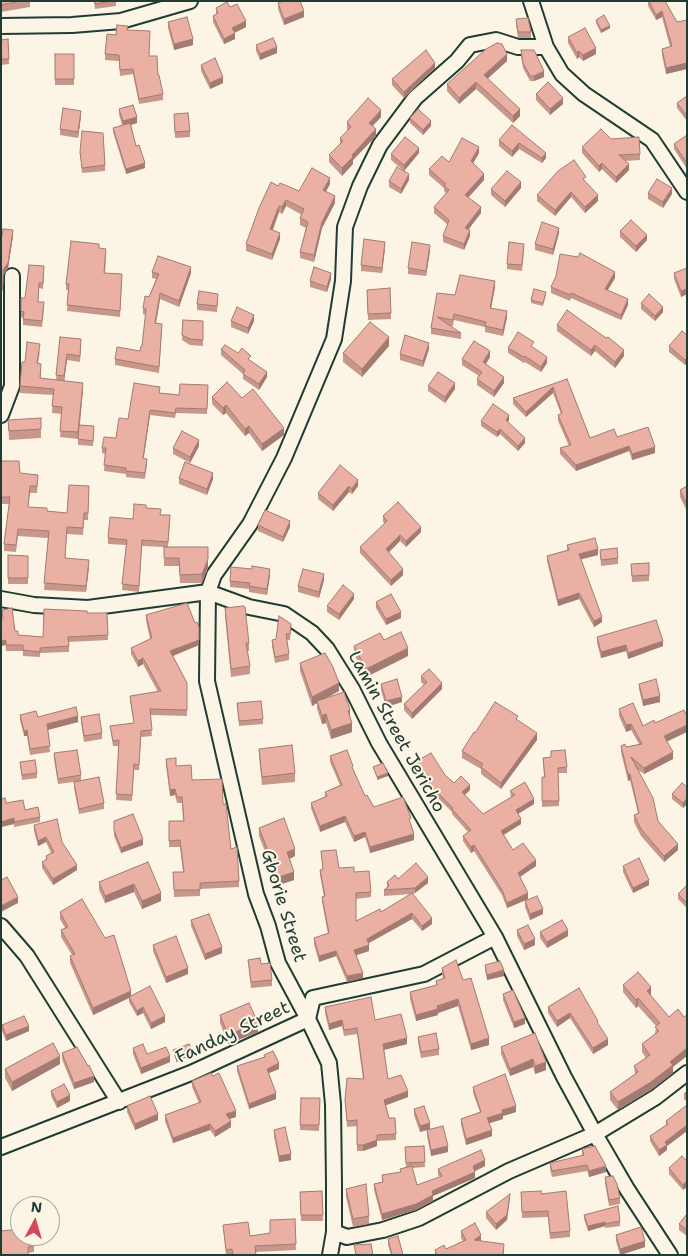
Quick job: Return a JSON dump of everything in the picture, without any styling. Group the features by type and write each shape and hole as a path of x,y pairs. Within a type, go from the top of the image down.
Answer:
{"street":[{"path":"1,26 72,25 121,21 190,1"},
{"path":"531,1 546,47 562,74 584,94 652,140 687,192"},
{"path":"208,592 214,575 250,524 284,458 334,338 343,281 345,227 360,186 380,145 415,98 457,60 470,45 496,40 518,47 546,47"},
{"path":"1,415 12,386 12,276"},
{"name":"Lamin Street Jericho","path":"1,599 34,605 88,608 208,592 248,607 284,614 312,633 327,649 352,690 379,743 495,936 564,1077 595,1134 626,1189 670,1255"},
{"name":"Gborie Street","path":"208,592 207,681 254,885 278,963 308,1019 329,1064 333,1104 334,1232 330,1255"},
{"path":"1,926 27,956 119,1102"},
{"name":"Fanday Street","path":"1,1146 191,1073 308,1019 314,998 424,974 495,936"},
{"path":"334,1232 347,1238 383,1230 419,1218 509,1171 595,1134 656,1097 687,1073"}],"building":[{"path":"1,1 21,1 1,5"},
{"path":"95,1 112,1 95,4"},
{"path":"283,1 300,1 304,11 284,19 278,3"},
{"path":"649,1 665,1 677,22 687,20 687,63 666,68 662,49 672,46 662,11 656,15"},
{"path":"227,2 230,7 237,4 246,21 232,28 235,33 224,39 213,16 218,13 216,8"},
{"path":"604,15 610,26 601,30 596,20"},
{"path":"187,17 193,39 174,44 168,22"},
{"path":"528,18 531,32 518,32 516,19"},
{"path":"117,25 128,26 127,30 150,31 149,56 157,56 158,75 163,94 139,99 133,69 120,70 119,55 105,54 107,34 116,35"},
{"path":"585,28 596,48 583,55 579,51 577,53 568,37"},
{"path":"273,38 277,47 260,54 256,45"},
{"path":"8,39 9,59 1,59 1,40"},
{"path":"497,43 502,44 507,54 484,75 520,109 513,116 476,82 459,98 447,84 486,49"},
{"path":"426,50 435,63 404,92 392,79"},
{"path":"521,50 534,50 544,71 530,76 523,63"},
{"path":"55,54 74,54 74,79 55,79"},
{"path":"215,58 223,77 210,83 201,65"},
{"path":"548,82 563,98 550,109 536,94"},
{"path":"687,96 687,116 677,103"},
{"path":"368,98 381,110 369,123 376,129 342,168 329,155 343,141 340,138 351,127 347,122"},
{"path":"133,105 137,117 123,121 119,109"},
{"path":"63,108 81,111 78,132 60,129"},
{"path":"418,109 431,121 423,130 410,118"},
{"path":"188,113 190,131 175,132 174,114"},
{"path":"130,123 136,146 139,145 145,163 126,169 113,128"},
{"path":"512,125 546,153 542,158 519,143 512,151 499,140"},
{"path":"601,129 611,139 639,137 640,154 619,155 629,164 616,177 602,163 599,166 582,147"},
{"path":"82,131 103,133 105,165 82,168 80,152"},
{"path":"687,135 687,163 674,144"},
{"path":"405,137 419,148 404,165 391,154"},
{"path":"462,138 479,147 471,161 484,174 465,195 481,207 465,228 470,230 464,244 443,236 449,220 434,207 449,190 444,186 446,184 429,169 442,156 449,162"},
{"path":"574,160 586,177 583,179 598,195 585,207 571,192 555,210 537,195 558,171"},
{"path":"397,167 409,174 401,189 389,181"},
{"path":"312,168 330,178 323,190 335,196 322,222 314,255 300,252 308,222 300,218 304,209 286,200 282,207 279,206 270,229 280,233 272,254 246,244 271,182 278,186 280,183 299,191"},
{"path":"507,171 521,182 505,201 491,189"},
{"path":"657,179 672,188 663,202 648,193"},
{"path":"631,220 647,235 636,246 620,231"},
{"path":"542,222 559,228 553,249 535,244"},
{"path":"3,229 13,230 8,263 3,270 3,285 1,285 1,236"},
{"path":"364,239 385,242 382,268 361,265"},
{"path":"71,241 99,244 99,248 106,249 104,273 122,274 120,311 67,305 69,284 66,284"},
{"path":"412,242 430,245 426,271 408,268"},
{"path":"509,242 524,244 522,265 507,264"},
{"path":"580,253 615,272 605,289 628,299 621,315 571,293 570,295 551,287 556,276 560,254 578,257"},
{"path":"158,256 191,267 179,301 160,293 155,323 162,324 159,367 115,359 117,347 140,351 146,309 143,308 145,296 149,297 159,274 152,272"},
{"path":"29,265 44,266 43,283 39,283 38,302 44,302 42,321 23,319 24,312 21,311 21,298 25,298"},
{"path":"314,267 331,273 327,287 310,281"},
{"path":"687,268 687,289 681,291 674,273"},
{"path":"460,275 495,281 490,308 507,311 503,330 485,326 486,322 454,314 453,320 437,317 461,333 431,328 437,293 455,295"},
{"path":"390,288 391,313 368,314 367,290"},
{"path":"534,289 546,292 543,303 531,300"},
{"path":"199,291 218,294 217,306 197,304"},
{"path":"649,294 663,307 655,316 641,303"},
{"path":"237,307 254,315 248,328 231,321"},
{"path":"567,310 624,350 615,362 595,345 591,350 557,325"},
{"path":"183,320 203,321 203,340 190,339 182,335"},
{"path":"370,322 389,337 362,369 343,353"},
{"path":"682,331 687,335 687,358 685,360 669,346"},
{"path":"518,332 534,342 531,346 547,357 541,367 525,356 508,348"},
{"path":"405,335 429,343 423,361 400,354"},
{"path":"60,337 81,339 80,356 67,354 64,376 56,375"},
{"path":"474,341 490,351 483,362 504,377 494,391 477,379 482,372 462,359"},
{"path":"27,342 40,344 37,363 41,364 40,378 83,383 78,432 60,431 62,407 52,406 54,389 20,386 22,362 25,362"},
{"path":"225,345 238,353 242,348 251,356 248,359 267,372 259,384 243,374 245,370 221,349"},
{"path":"438,372 455,383 445,397 428,386"},
{"path":"567,379 590,438 614,429 617,437 648,427 655,447 632,454 629,446 576,465 560,448 571,445 558,415 562,413 553,387 526,412 513,398"},
{"path":"227,382 242,398 253,389 284,428 262,444 249,426 245,429 226,405 223,408 212,397"},
{"path":"134,383 160,387 159,393 179,395 180,384 208,385 207,409 176,408 175,413 150,410 143,458 147,459 145,473 126,471 126,468 104,465 106,448 102,448 104,437 116,438 119,418 128,419"},
{"path":"493,404 509,415 506,420 525,438 518,446 500,429 497,432 481,421"},
{"path":"41,418 41,429 9,431 8,420"},
{"path":"79,425 94,426 93,441 78,439"},
{"path":"182,431 199,440 190,457 173,448"},
{"path":"1,461 19,461 20,473 38,475 37,486 30,486 28,507 47,508 47,511 67,513 69,485 89,486 88,513 84,513 83,528 67,527 65,558 89,560 86,586 44,583 49,531 18,529 16,545 4,544 10,497 1,497"},
{"path":"185,462 213,473 207,489 179,478"},
{"path":"340,465 358,480 352,489 349,486 333,505 318,493"},
{"path":"687,486 687,504 680,490"},
{"path":"398,502 421,527 406,541 400,535 386,549 403,569 391,580 360,547 387,521 383,516"},
{"path":"134,504 146,505 146,508 161,509 160,515 170,515 168,542 142,540 139,586 122,584 127,540 108,538 110,517 133,519"},
{"path":"265,510 290,521 283,537 258,525"},
{"path":"595,538 598,549 579,554 602,617 594,621 579,593 558,600 547,556 569,550 567,545"},
{"path":"164,547 208,547 208,559 202,574 180,575 179,558 164,558"},
{"path":"617,548 618,558 601,560 600,550"},
{"path":"8,555 28,556 28,578 8,578"},
{"path":"649,563 649,575 632,576 631,564"},
{"path":"252,566 270,569 267,589 249,586 250,583 230,581 231,567 252,569"},
{"path":"303,569 324,574 319,592 298,586"},
{"path":"343,585 354,594 339,614 327,606"},
{"path":"391,594 401,612 386,619 376,602"},
{"path":"187,603 195,623 197,622 199,627 199,640 170,651 187,683 187,710 150,709 152,730 141,731 139,765 134,764 132,795 116,794 119,740 113,741 110,726 134,723 130,696 161,691 143,658 138,661 131,648 152,638 146,615"},
{"path":"245,607 249,643 246,643 250,666 231,669 225,608"},
{"path":"12,608 15,631 18,631 18,635 43,637 44,609 107,613 108,635 68,637 69,646 40,648 40,652 23,650 23,645 6,645 6,640 1,641 2,610"},
{"path":"279,616 291,624 290,634 286,634 289,654 275,657 272,640 276,639"},
{"path":"656,620 663,641 628,653 626,645 601,652 597,637"},
{"path":"401,632 408,648 366,669 354,646 380,633 384,640"},
{"path":"325,653 339,683 312,697 300,663"},
{"path":"429,669 442,683 412,713 404,704 427,682 421,676"},
{"path":"397,679 402,697 386,701 381,684"},
{"path":"656,679 660,696 643,700 639,684"},
{"path":"344,692 352,723 331,730 326,714 322,716 317,701"},
{"path":"261,701 263,719 239,721 237,703"},
{"path":"495,702 518,716 516,719 537,733 501,783 481,767 483,764 462,751"},
{"path":"633,703 643,726 654,720 655,723 684,710 687,716 687,725 664,736 673,752 644,768 631,757 653,798 658,821 678,844 664,856 641,829 634,815 639,813 621,746 625,744 626,747 642,744 631,724 626,725 619,709"},
{"path":"76,707 78,716 47,724 50,746 30,749 27,730 24,731 20,715 36,711 38,717"},
{"path":"99,714 102,733 84,736 81,717"},
{"path":"292,745 295,773 262,777 259,749"},
{"path":"77,750 81,775 58,779 54,753"},
{"path":"347,750 352,767 365,796 367,795 374,807 403,797 411,818 409,819 414,834 370,847 365,832 354,836 345,816 320,826 311,803 327,796 325,792 342,785 330,756"},
{"path":"565,750 567,767 558,768 559,801 542,801 542,777 545,777 543,758 551,757 551,751"},
{"path":"431,753 445,775 454,783 461,776 470,785 462,792 483,814 515,795 510,791 525,782 534,799 516,810 521,819 501,831 513,850 523,843 536,860 518,873 528,893 507,903 502,890 474,845 471,847 463,836 471,830 453,808 430,785 415,762"},
{"path":"176,758 176,766 191,765 192,780 222,779 223,804 226,804 231,849 237,847 239,881 200,883 200,890 174,890 173,872 184,872 180,840 169,841 169,821 184,821 182,797 177,797 175,789 170,790 166,759"},
{"path":"35,760 37,773 22,775 20,762"},
{"path":"383,763 388,773 377,777 373,767"},
{"path":"99,777 104,803 79,809 74,782"},
{"path":"682,783 687,787 687,798 683,803 672,794"},
{"path":"5,798 6,803 23,800 25,810 38,807 40,817 14,822 14,818 1,822 1,799"},
{"path":"133,814 143,839 121,848 114,830 114,821"},
{"path":"284,818 295,849 287,852 294,872 276,878 272,867 274,866 259,828"},
{"path":"57,819 62,842 77,865 53,879 42,862 47,859 46,856 54,852 46,837 38,841 34,825"},
{"path":"336,850 339,868 354,867 354,872 369,871 371,892 356,893 356,921 380,909 381,912 412,893 432,918 422,926 412,913 367,939 369,945 354,950 363,973 347,976 336,951 319,956 314,938 329,933 322,897 325,896 320,870 323,869 321,851"},
{"path":"639,858 649,880 633,888 623,866"},
{"path":"148,862 161,893 142,901 134,884 105,896 99,882"},
{"path":"416,863 428,877 415,888 384,890 389,886 387,882 395,875 398,879"},
{"path":"7,877 18,897 1,906 1,880"},
{"path":"687,885 687,903 678,894"},
{"path":"537,896 543,909 530,914 525,901"},
{"path":"82,899 105,938 114,935 131,991 93,1008 70,956 75,954 61,930 68,927 60,912"},
{"path":"209,914 222,947 205,954 191,920"},
{"path":"562,920 568,930 547,942 540,932"},
{"path":"528,925 535,939 524,944 517,930"},
{"path":"176,936 188,968 166,977 153,945"},
{"path":"260,958 261,964 270,963 272,980 251,982 248,960"},
{"path":"456,960 463,980 471,978 489,1038 471,1044 458,999 437,1006 438,1009 416,1015 410,992 437,985 436,981 445,978 442,968"},
{"path":"500,961 504,970 487,975 485,965"},
{"path":"638,972 651,987 647,991 669,1017 678,1009 684,1017 687,1015 687,1048 670,1062 673,1065 651,1082 618,1102 610,1092 638,1072 634,1066 650,1055 642,1044 659,1031 655,1027 660,1023 638,998 636,1000 623,985"},
{"path":"150,986 165,1016 151,1023 143,1007 137,1011 129,997"},
{"path":"579,988 608,1039 593,1048 570,1013 557,1021 548,1007"},
{"path":"513,990 525,1018 514,1022 503,994"},
{"path":"371,997 375,1020 401,1014 407,1038 383,1044 388,1079 401,1075 408,1091 384,1100 389,1118 395,1118 396,1134 377,1135 377,1140 357,1145 357,1120 347,1121 345,1100 347,1078 364,1079 357,1028 344,1030 342,1020 329,1024 325,1007"},
{"path":"249,1003 258,1023 228,1035 220,1015"},
{"path":"24,1016 29,1026 6,1035 2,1025"},
{"path":"436,1033 439,1049 421,1052 418,1037"},
{"path":"535,1033 546,1062 535,1066 533,1059 510,1069 501,1047"},
{"path":"53,1043 60,1056 12,1082 5,1069"},
{"path":"143,1044 147,1054 166,1047 170,1056 141,1068 133,1048"},
{"path":"189,1044 192,1052 176,1059 173,1050"},
{"path":"77,1047 94,1076 74,1083 62,1053"},
{"path":"273,1051 279,1063 267,1069 276,1093 249,1104 237,1066 265,1057 264,1055"},
{"path":"211,1073 213,1076 219,1073 236,1111 226,1114 231,1121 215,1131 210,1124 173,1138 165,1115 201,1102 192,1081"},
{"path":"505,1074 516,1106 502,1110 503,1113 487,1118 492,1130 466,1139 461,1119 481,1112 473,1087"},
{"path":"64,1084 70,1095 57,1102 51,1091"},
{"path":"150,1096 158,1114 135,1124 127,1106"},
{"path":"301,1098 320,1098 319,1125 300,1125"},
{"path":"687,1105 687,1125 665,1142 667,1145 659,1150 650,1136 668,1124 666,1121"},
{"path":"424,1106 430,1123 420,1126 414,1109"},
{"path":"443,1126 448,1146 431,1150 427,1130"},
{"path":"285,1127 291,1154 279,1156 274,1130"},
{"path":"424,1146 425,1162 406,1163 405,1147"},
{"path":"595,1146 606,1166 589,1171 587,1165 552,1171 550,1163 584,1155 582,1149"},
{"path":"481,1150 485,1160 473,1166 475,1172 432,1191 433,1195 416,1204 382,1214 374,1184 383,1182 382,1175 401,1172 400,1169 412,1166 417,1185 442,1176 438,1169"},
{"path":"682,1156 687,1161 687,1181 683,1185 669,1168"},
{"path":"613,1176 620,1198 609,1200 605,1177"},
{"path":"366,1184 369,1216 353,1219 346,1189"},
{"path":"322,1191 323,1215 301,1215 300,1192"},
{"path":"541,1191 541,1194 566,1191 570,1231 550,1233 548,1211 522,1212 521,1192"},
{"path":"510,1194 507,1215 496,1224 486,1212"},
{"path":"618,1206 620,1221 588,1226 584,1215"},
{"path":"687,1214 687,1230 679,1224"},
{"path":"295,1219 296,1244 255,1246 256,1255 233,1255 232,1249 226,1250 223,1225 248,1222 250,1236 270,1233 270,1220"},
{"path":"475,1223 481,1235 474,1240 504,1244 503,1255 437,1255 435,1250 444,1245 446,1249 466,1240 461,1231"},
{"path":"641,1227 645,1241 620,1249 616,1235"},
{"path":"10,1230 10,1246 34,1246 28,1247 28,1255 1,1255 1,1231"},
{"path":"398,1236 403,1255 392,1255 388,1239"},
{"path":"371,1244 373,1255 356,1255 354,1245"}]}
